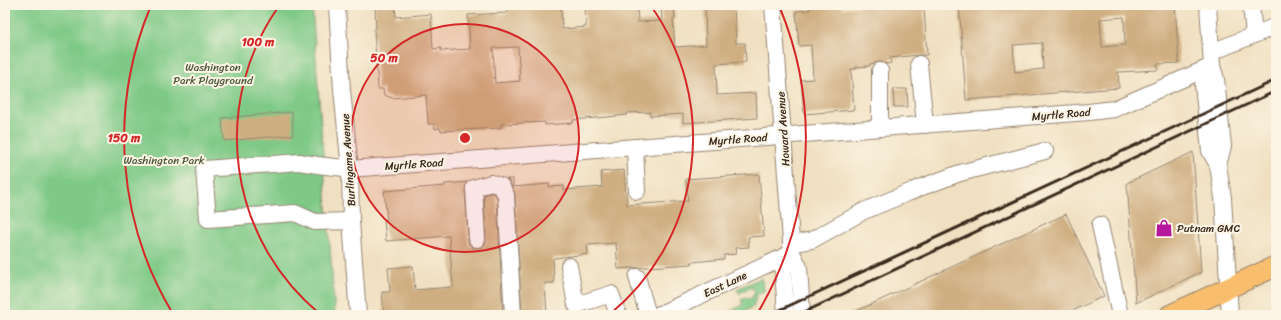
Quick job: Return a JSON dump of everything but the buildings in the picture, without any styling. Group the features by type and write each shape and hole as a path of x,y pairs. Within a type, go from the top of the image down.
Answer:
{"main road":[{"path":"1170,315 1276,266"}],"street":[{"name":"Burlingame Avenue","path":"337,5 342,90 350,169 351,221 358,315"},
{"name":"Howard Avenue","path":"774,5 792,248 799,267 802,315"},
{"path":"1208,5 1212,59 1203,85 1210,151 1218,165 1223,198 1230,315"},
{"path":"1251,5 1254,35"},
{"name":"Myrtle Road","path":"351,221 315,222 295,213 208,219 204,170 300,162 350,169 1114,109 1212,59 1254,35 1276,26"},
{"path":"919,64 925,125"},
{"path":"880,71 880,128"},
{"path":"635,147 637,191"},
{"name":"East Lane","path":"658,315 792,248 812,240 864,211 960,173 1045,151"},
{"path":"477,239 474,188 491,183 501,186 506,195 513,315"},
{"path":"1100,225 1120,315"},
{"path":"786,315 783,269 792,248"},
{"path":"569,266 576,305 611,294 618,315"},
{"path":"637,276 648,315"}],"green space":[{"name":"Washington Park","path":"5,5 312,5 335,315 5,315"},
{"path":"761,278 764,291 757,294 753,307 736,315 723,315 743,305 741,300 747,297 751,299 755,292 752,287 739,293 737,289"}],"railway":[{"path":"769,315 1276,80"},
{"path":"798,315 1276,91"}],"place":[{"name":"Putnam GMC","path":"1164,228"}],"park label":[{"name":"Washington Park Playground","path":"213,73"}]}
